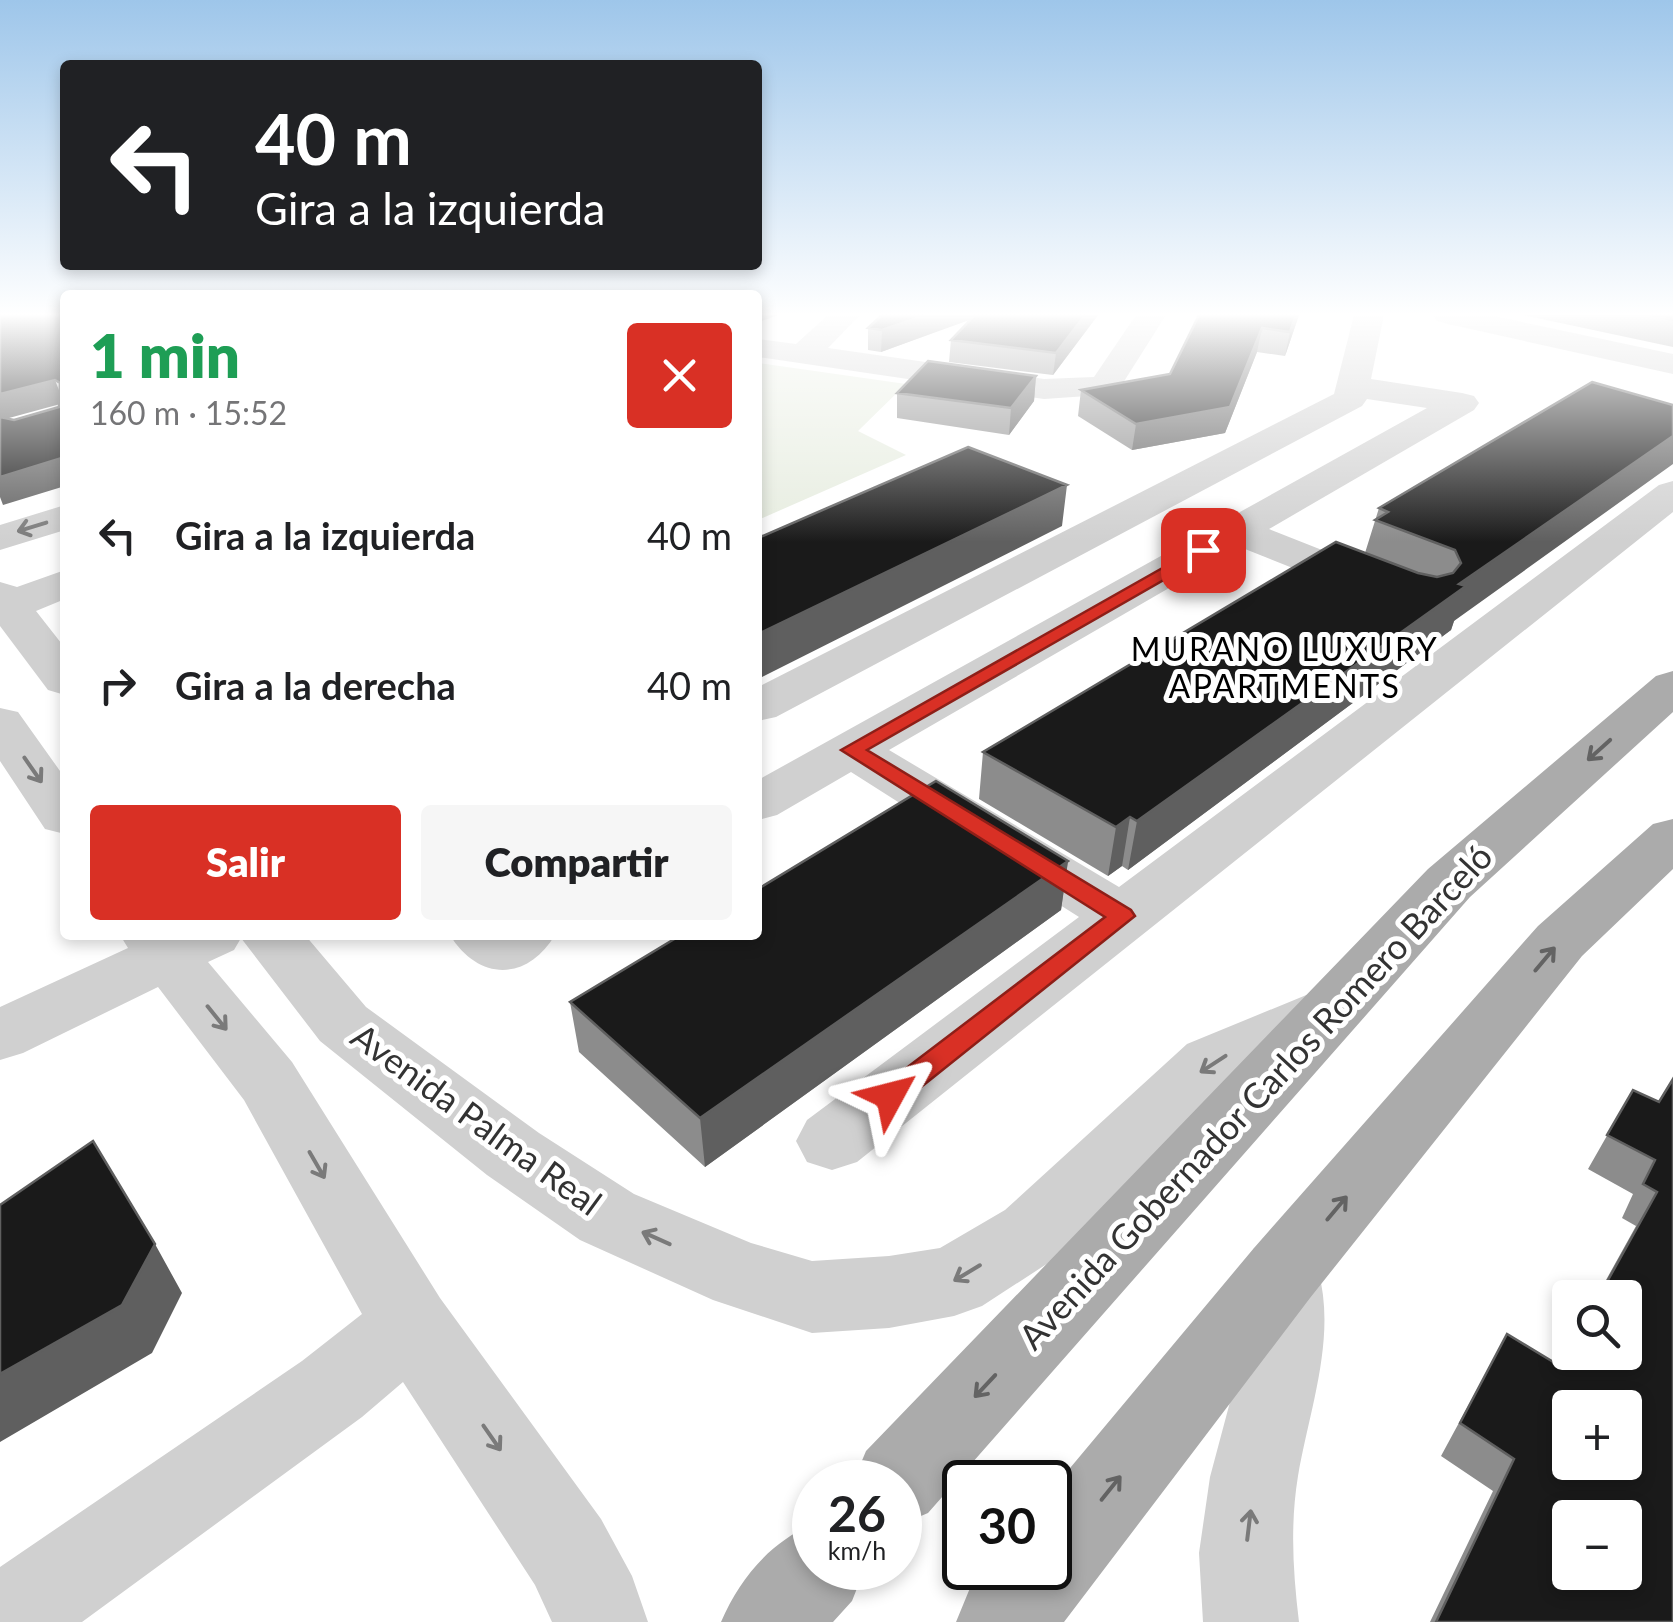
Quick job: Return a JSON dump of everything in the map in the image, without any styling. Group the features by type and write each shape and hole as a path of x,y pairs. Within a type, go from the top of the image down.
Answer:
{"main road":[{"name":"Avenida Gobernador Carlos Romero Barceló","path":"917,1460 1449,883 1673,686"},
{"path":"1072,1537 1282,1273 1560,940 1673,837"},
{"path":"768,1622 798,1590"},
{"path":"1004,1622 1030,1590"}],"street":[{"path":"762,704 1350,399 1351,391"},
{"path":"762,801 1462,403 1377,391"},
{"path":"832,1141 1673,493"},
{"path":"0,538 60,520"},
{"path":"1238,531 1422,604"},
{"path":"60,585 3,604 60,674"},
{"path":"984,589 1065,628"},
{"path":"0,723 60,809"},
{"path":"851,750 1122,916"},
{"name":"Avenida Palma Real","path":"274,940 343,1024 608,1217 741,1275 812,1297 889,1292 954,1282 1032,1232 1211,1062 1333,1008"},
{"path":"487,940 498,950 515,940"},
{"path":"0,1036 177,942 268,1081 411,1324 568,1552 598,1610 600,1622"},
{"path":"1251,1622 1245,1553 1254,1477 1283,1357 1282,1273"},
{"path":"2,1622 332,1389 411,1324"}],"shaded area":[{"path":"762,391 899,391 858,431 906,455 762,518"}],"building":[{"path":"60,391 60,459 0,477 0,417 14,420 59,407"},
{"path":"899,391 1025,391 1011,408 897,393"},
{"path":"1082,391 1237,391 1230,407 1136,424"},
{"path":"1577,391 1623,391 1673,405 1673,436 1459,584 1466,586 1137,821 1130,817 1116,827 983,752 1336,542 1437,577 1453,573 1461,563 1455,550 1375,520 1388,512 1379,508"},
{"path":"968,447 1067,485 762,632 762,536"},
{"path":"936,781 1068,861 700,1118 570,1002 673,940 762,940 762,887"},
{"path":"1673,1079 1673,1622 1436,1622 1514,1459 1460,1423 1507,1334 1552,1361 1552,1370 1642,1370 1642,1280 1608,1280 1657,1192 1643,1184 1655,1160 1607,1135 1633,1090 1659,1102"},
{"path":"93,1141 155,1244 122,1305 0,1374 0,1205"}],"district":[{"name":"MURANO LUXURY APARTMENTS","path":"1285,668"}],"route":[{"path":"890,1096 1122,916 851,750 1203,550"}]}
